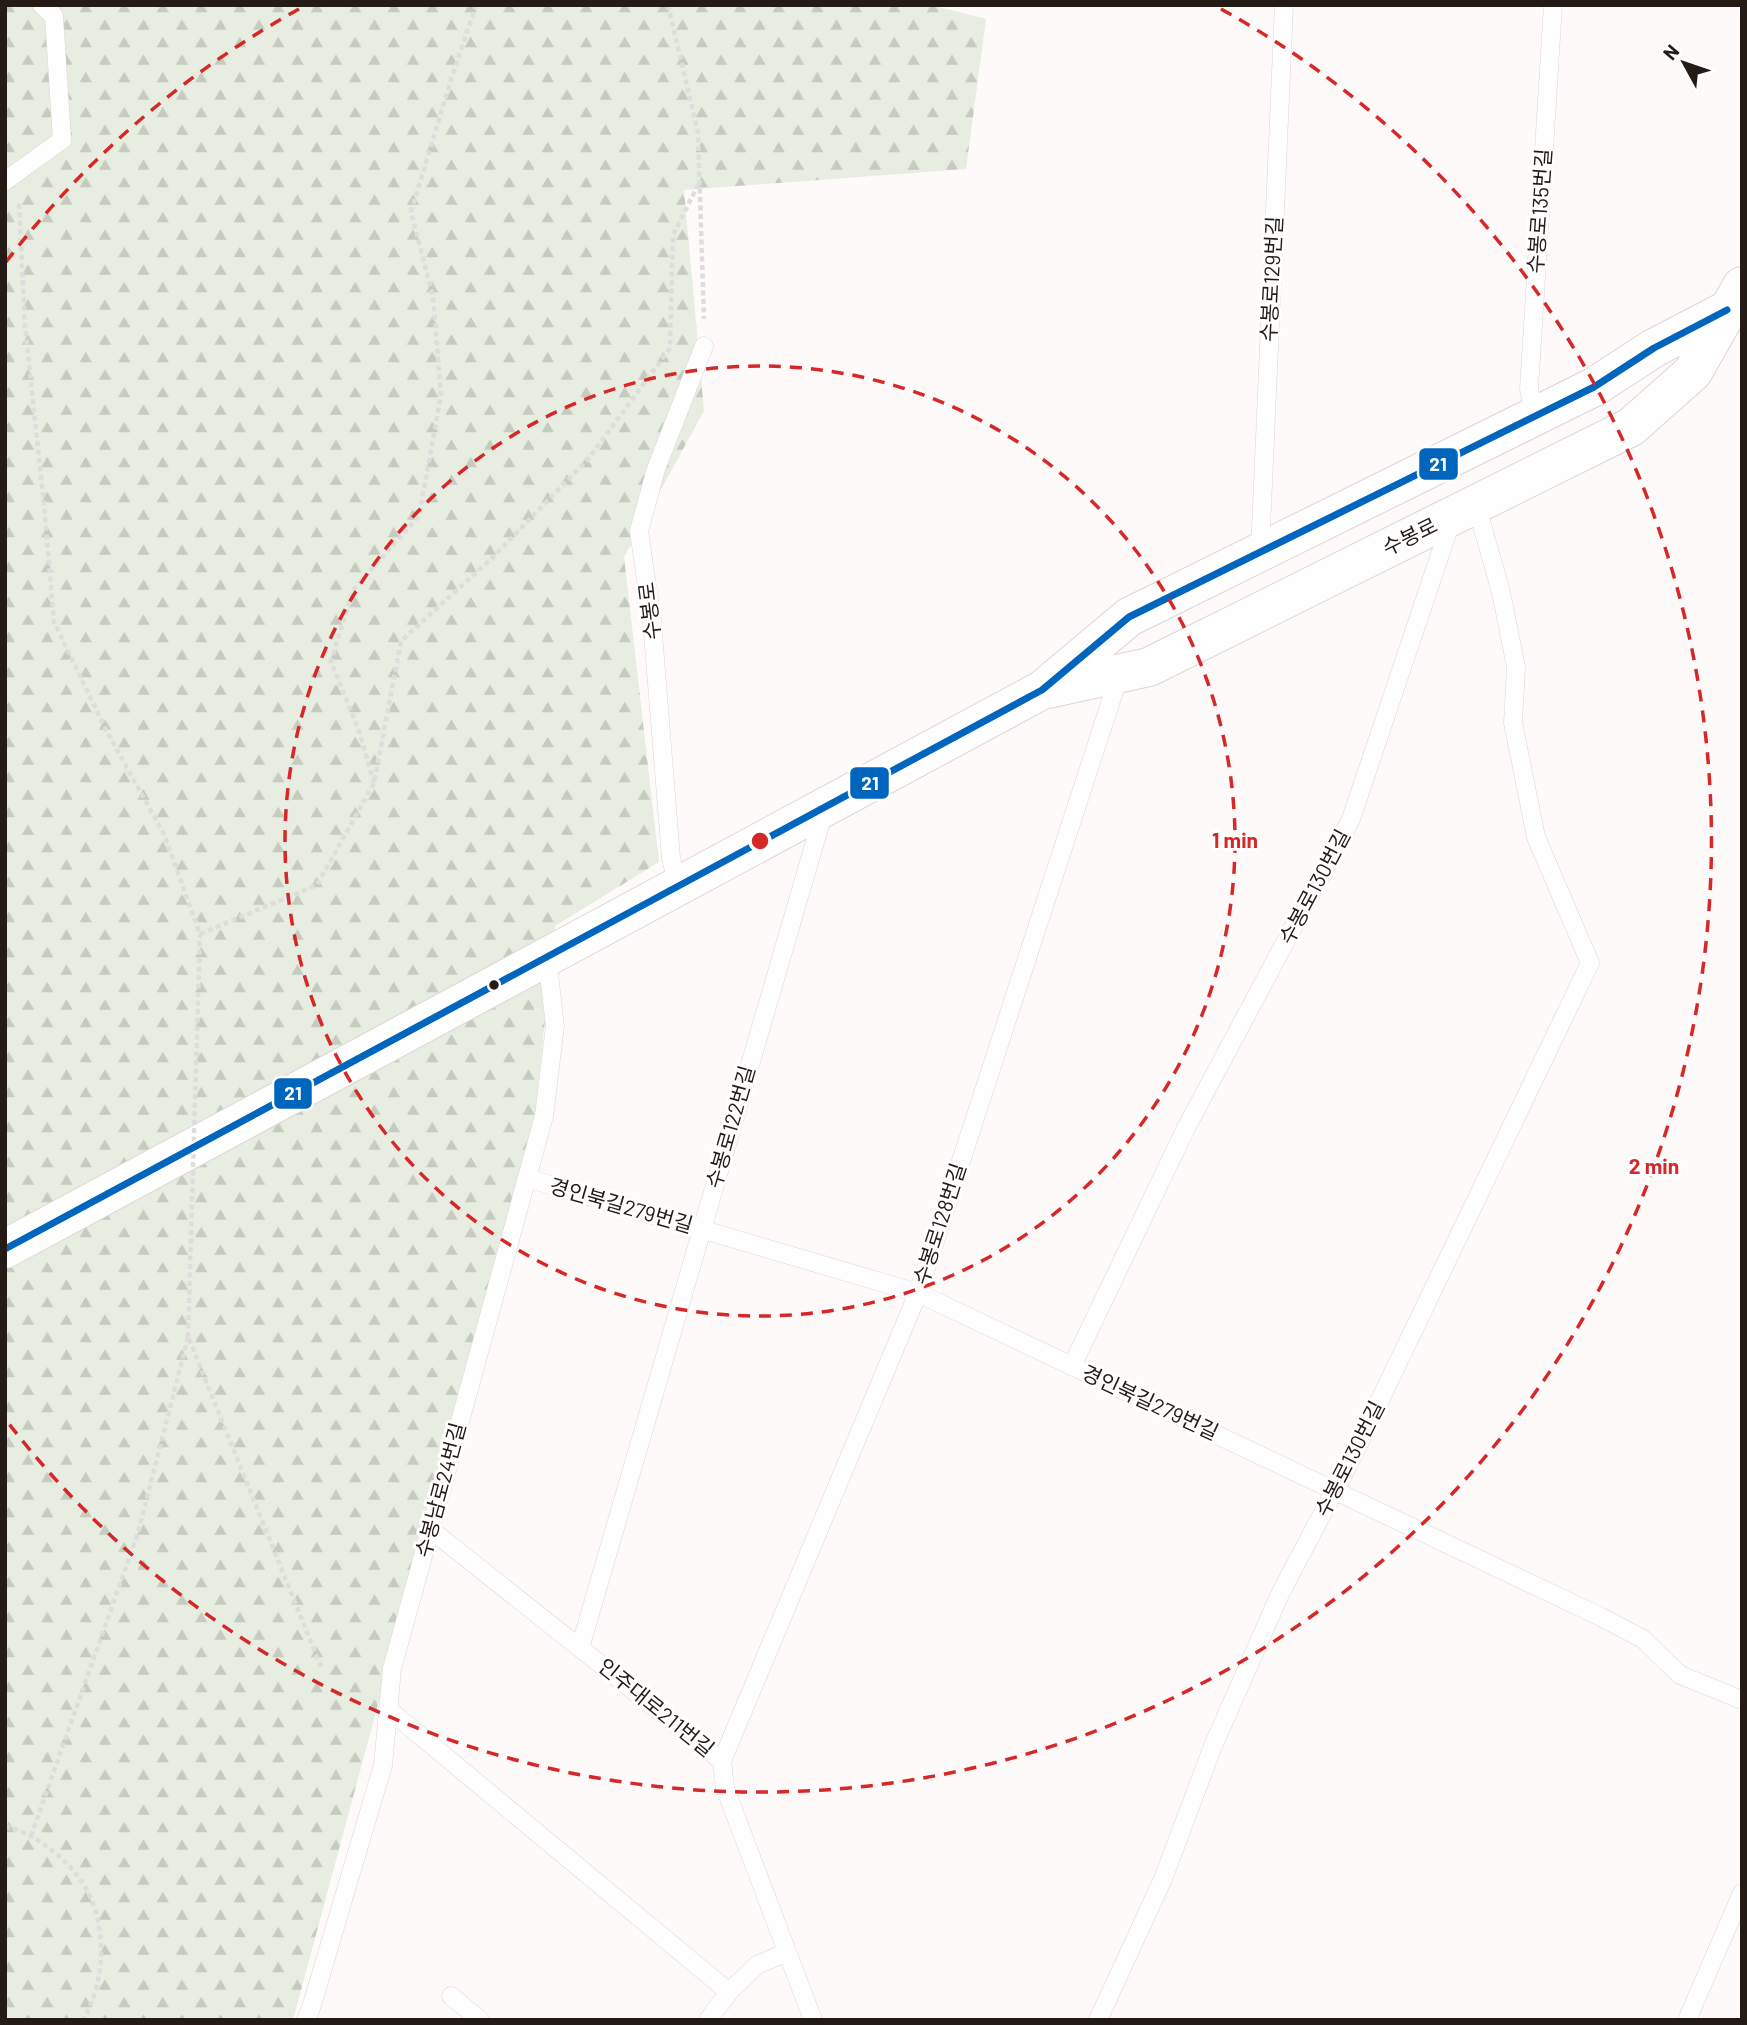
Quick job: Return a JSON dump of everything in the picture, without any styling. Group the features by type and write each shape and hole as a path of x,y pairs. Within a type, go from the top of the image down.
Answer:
{"street":[{"name":"수봉로","path":"1042,690 1149,667 1631,427 1693,372 1737,303"},
{"name":"수봉로","path":"5,1249 1042,690 1129,617 1594,387 1654,348 1737,303"}],"lane":[{"path":"11,176 62,140 54,16 42,5"},
{"name":"수봉로129번길","path":"1260,552 1284,5"},
{"name":"수봉로135번길","path":"1534,417 1529,389 1553,5"},
{"name":"수봉로","path":"678,887 671,858 652,621 639,531 656,469 704,346"},
{"name":"수봉로130번길","path":"1072,1366 1186,1128 1351,820 1465,510"},
{"name":"수봉로130번길","path":"1098,2020 1163,1879 1213,1746 1281,1592 1360,1441 1590,963 1536,837 1513,723 1516,667 1501,592 1465,510"},
{"name":"수봉로128번길","path":"722,1760 918,1293 1119,673"},
{"name":"수봉로122번길","path":"580,1648 825,807"},
{"name":"수봉남로24번길","path":"306,2020 383,1765 392,1669 544,1116 555,1026 547,957"},
{"name":"경인북길279번길","path":"527,1178 918,1293 1601,1617 1643,1639 1680,1675 1742,1700"},
{"name":"인주대로211번길","path":"430,1529 722,1760 725,1788 813,2020"},
{"path":"388,1709 730,1992"},
{"path":"1686,2020 1742,1893"},
{"path":"708,2020 730,1992 757,1965 787,1952"},
{"path":"451,1996 480,2020"}],"path":[{"path":"374,783 359,731 331,661 353,590 419,516 441,395 433,297 411,212 476,5"},
{"path":"668,5 698,133 704,346"},
{"path":"11,176 54,622 107,732 164,834 200,934 188,1337 138,1533 31,1836"},
{"path":"200,934 317,885 374,783 401,641 491,559 589,458 670,348 673,235 699,183"},
{"path":"188,1337 321,1667"},
{"path":"5,1826 31,1836 56,1854 77,1874 88,1893 101,1939 101,1961 96,1989 83,2020"}],"green space":[{"path":"5,5 931,5 986,19 966,169 684,190 704,411 624,557 659,862 555,926 534,1125 293,2020 5,2020"}],"transit line":[{"name":"21","path":"5,1249 1042,690 1129,617 1594,387 1654,348 1727,310"}]}
